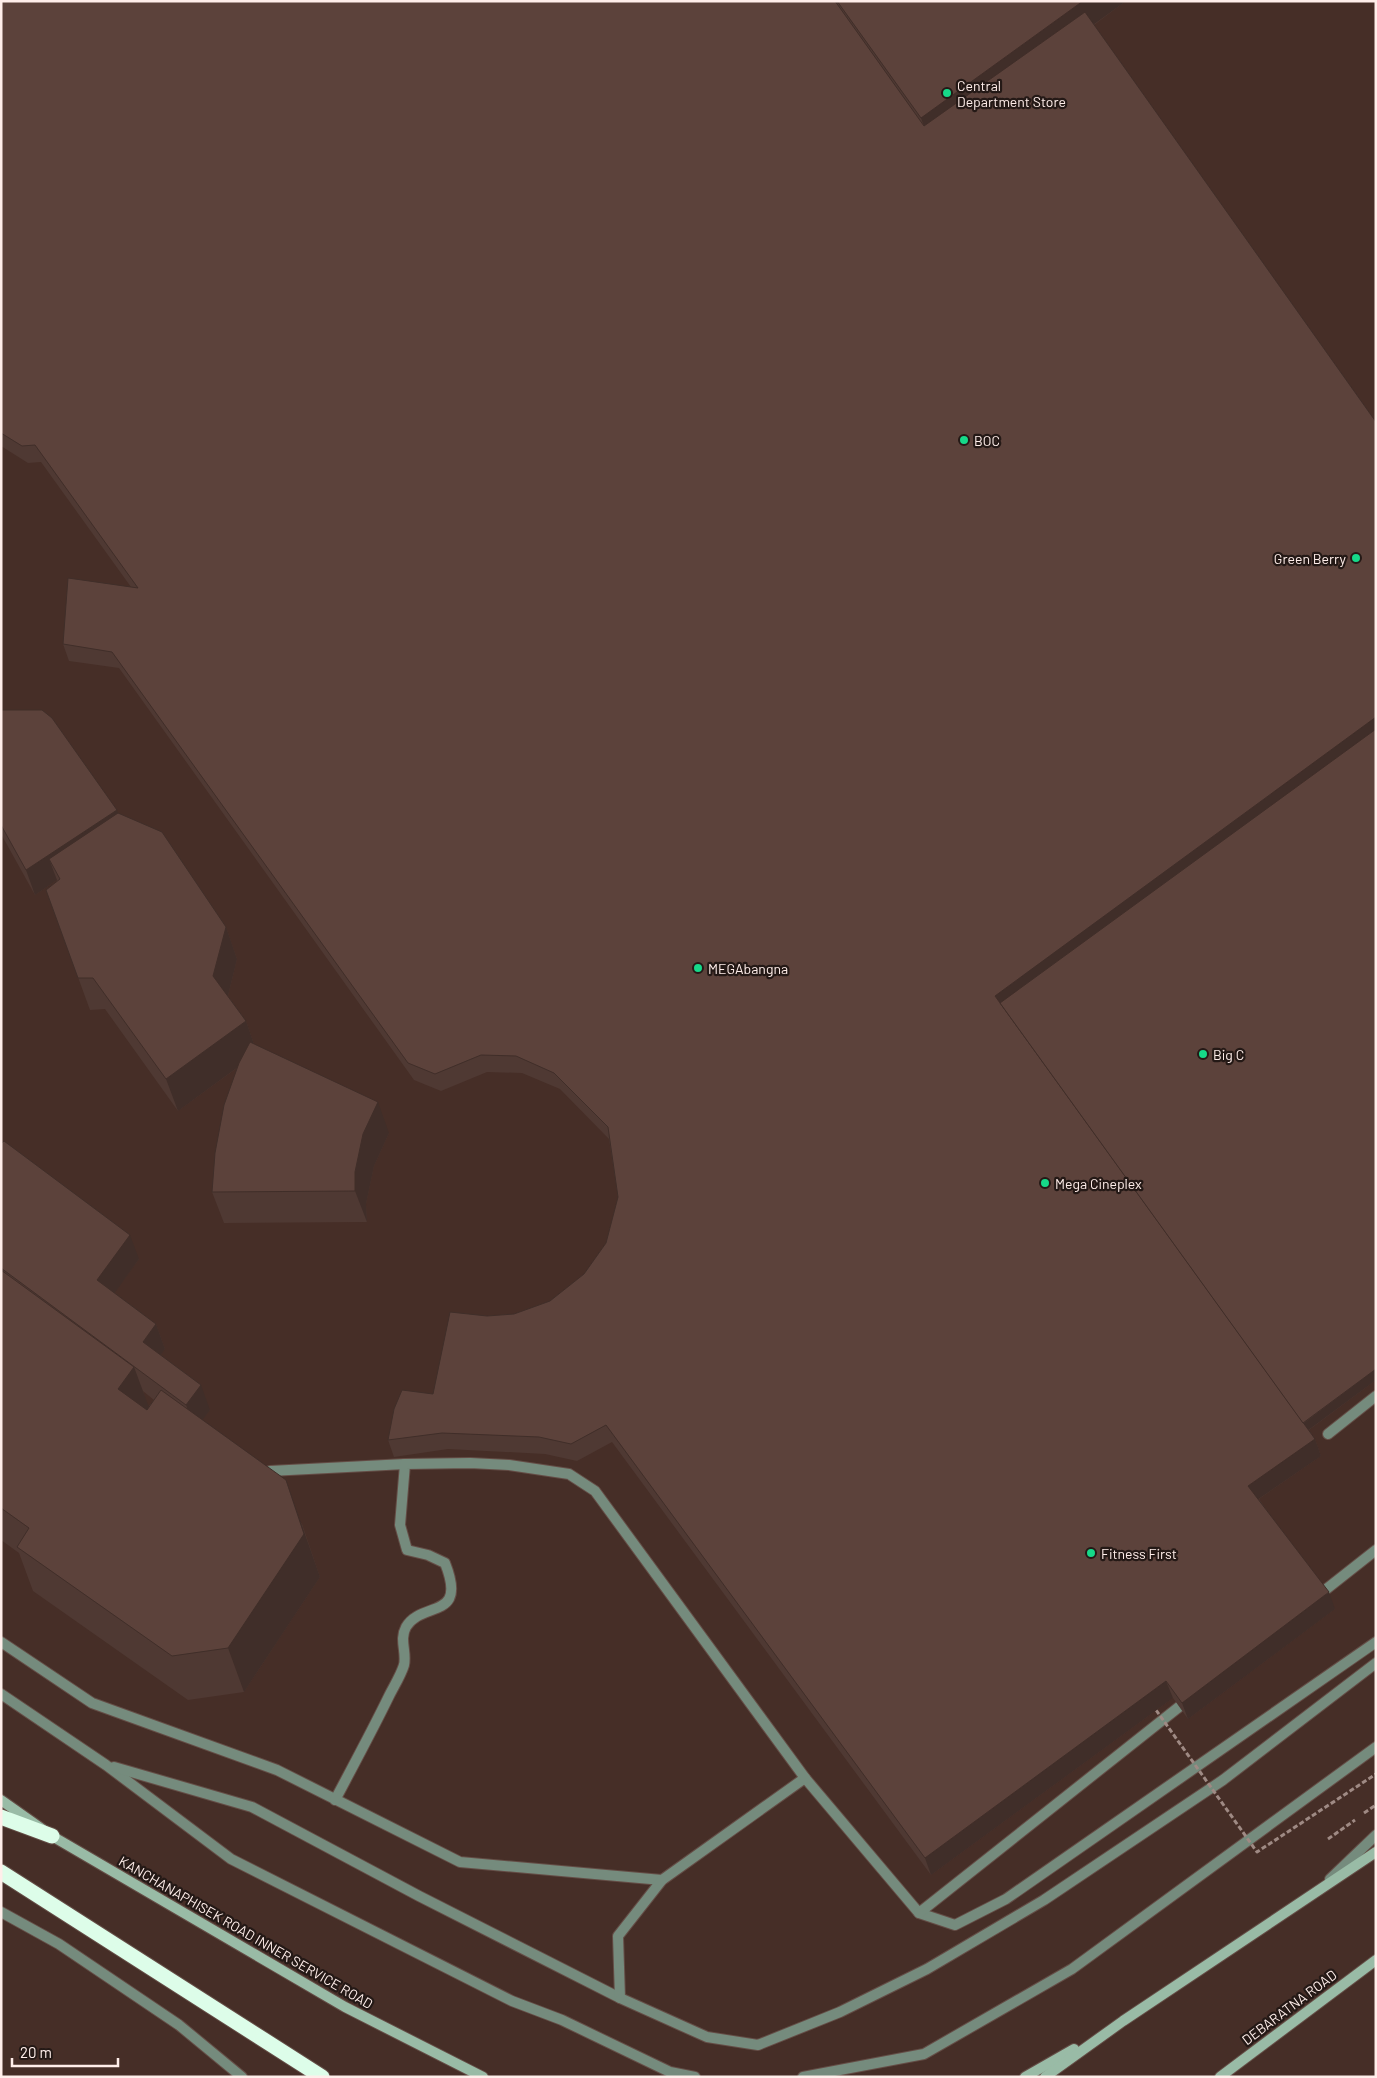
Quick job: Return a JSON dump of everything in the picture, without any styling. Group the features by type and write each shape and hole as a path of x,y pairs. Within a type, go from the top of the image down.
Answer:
{"highway":[{"path":"1,1817 52,1836"},
{"path":"1,1872 322,2077"}],"main road":[{"name":"KANCHANAPHISEK ROAD INNER SERVICE ROAD","path":"1,1800 52,1836 344,2006 483,2077"},
{"path":"1045,2077 1123,2021 1376,1852"},
{"name":"DEBARATNA ROAD","path":"1220,2077 1376,1960"},
{"path":"1025,2077 1123,2021"}],"street":[{"path":"1328,1434 1376,1396"},
{"path":"270,1471 405,1464 470,1463 509,1465 569,1474 596,1491 805,1778 919,1913 955,1925 1006,1899 1376,1642"},
{"path":"335,1800 374,1727 404,1664 402,1642 410,1620 444,1606 451,1593 451,1578 445,1563 428,1554 407,1550 400,1525 405,1464"},
{"path":"1306,1605 1376,1550"},
{"path":"1,1642 92,1704 277,1770 460,1862 662,1880"},
{"path":"106,1765 252,1807 419,1896 620,1998 707,2037 758,2045 840,2012 926,1969 1044,1900 1223,1780 1376,1663"},
{"path":"919,1913 1198,1691"},
{"path":"1,1694 106,1765 231,1859 512,2001 562,2020 670,2072 696,2077"},
{"path":"803,2077 924,2054 1072,1969 1376,1747"},
{"path":"620,1998 618,1936 662,1880 805,1778"},
{"path":"1323,1887 1376,1835"},
{"path":"1,1912 59,1944 179,2025 242,2077"}],"path":[{"path":"1156,1710 1257,1852 1376,1774"},
{"path":"1328,1839 1376,1805"}],"building":[{"name":"MEGAbangna","path":"1,1 835,1 924,126 1085,12 1376,422 1376,717 995,996 1315,1439 1248,1486 1329,1592 1182,1703 1166,1681 925,1858 606,1425 571,1444 539,1437 442,1433 388,1440 394,1409 402,1390 433,1394 450,1312 487,1316 514,1314 550,1301 584,1274 606,1243 618,1197 608,1127 554,1073 516,1056 481,1055 435,1074 408,1063 112,652 63,644 68,578 138,588 35,445 22,446 1,433"},
{"name":"Central Department Store","path":"837,1 1083,1 921,118"},
{"path":"1,710 42,710 52,718 117,810 26,870 1,825"},
{"name":"Big C","path":"1376,729 1376,1369 1303,1423 1000,1003"},
{"path":"118,813 162,832 226,927 213,976 246,1021 166,1079 93,978 78,978 46,890 60,879 49,859"},
{"path":"250,1042 378,1102 363,1134 355,1172 355,1191 212,1192 215,1153 224,1105 239,1063"},
{"path":"4,1141 130,1235 97,1280 156,1324 143,1342 201,1385 186,1405 1,1268 1,1144"},
{"path":"1,1270 134,1367 118,1389 147,1410 161,1390 286,1480 304,1534 228,1648 172,1656 17,1547 29,1528 1,1508"}],"place":[{"name":"Central Department Store","path":"947,93"},
{"name":"BOC","path":"964,440"},
{"name":"Green Berry","path":"1356,558"},
{"name":"MEGAbangna","path":"698,968"},
{"name":"Big C","path":"1203,1054"},
{"name":"Mega Cineplex","path":"1045,1183"},
{"name":"Fitness First","path":"1091,1553"}]}
